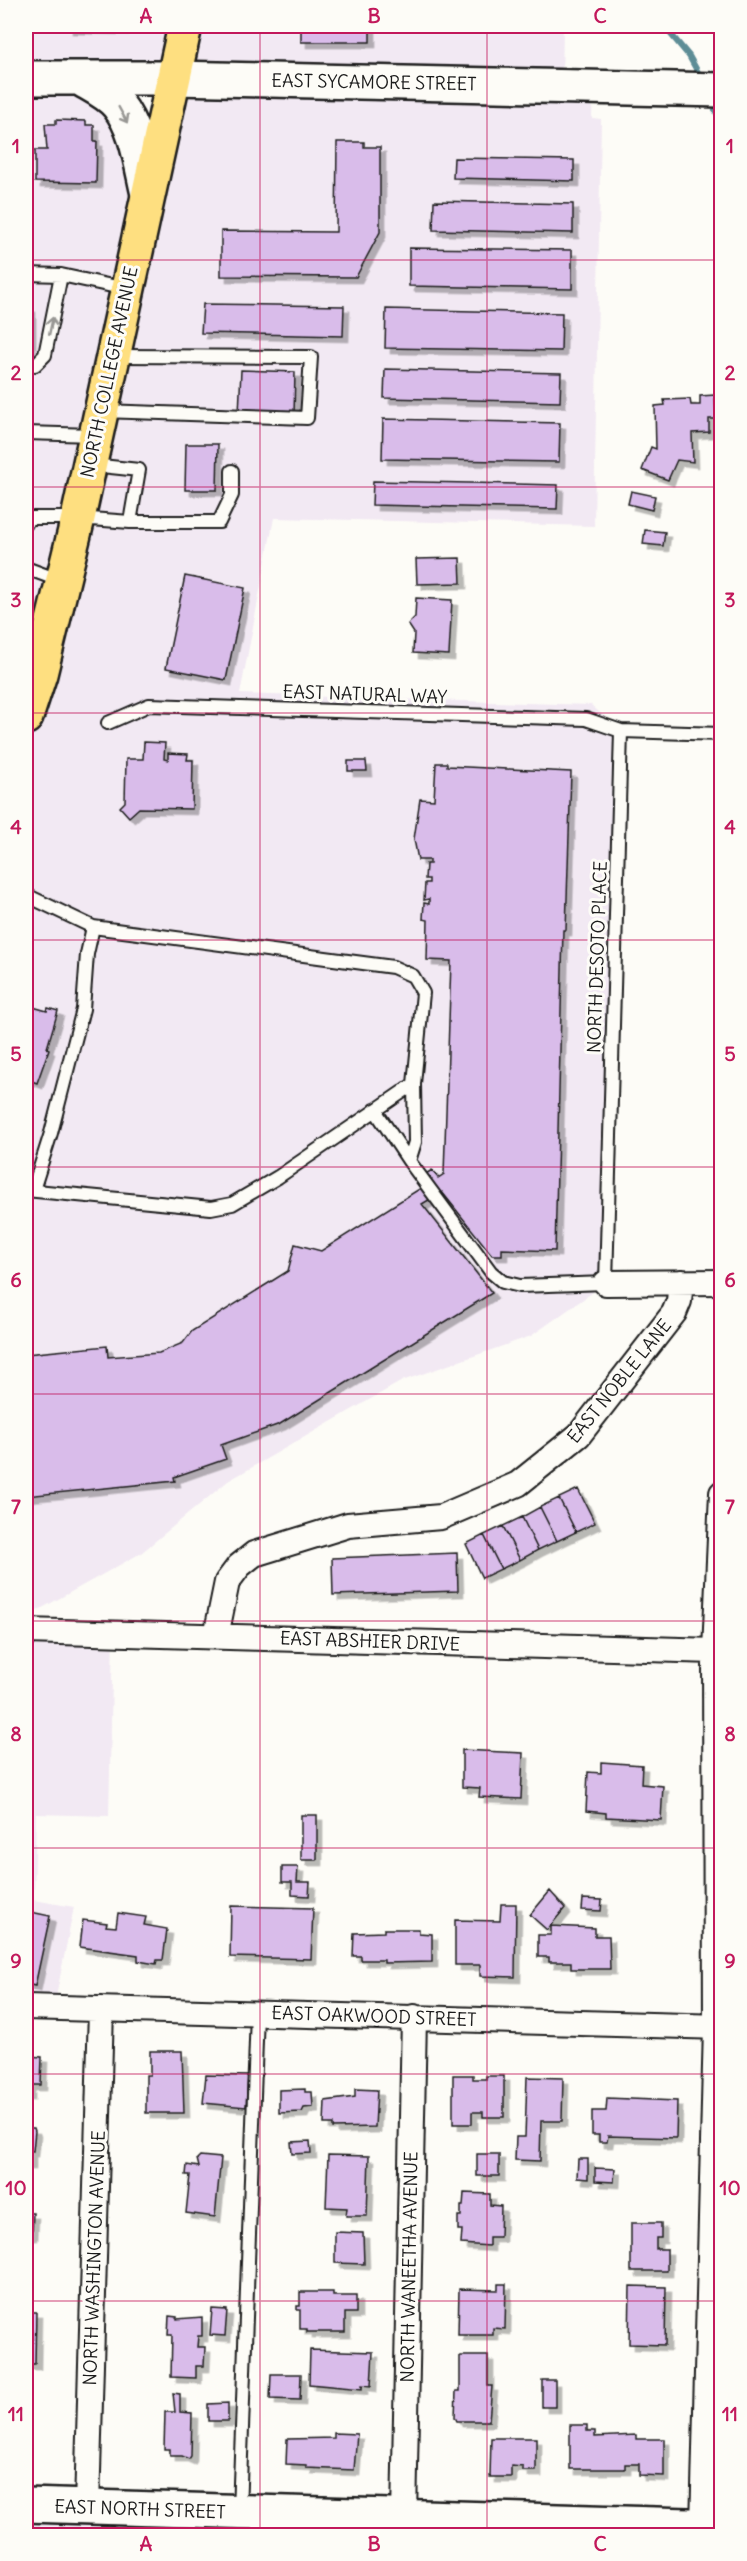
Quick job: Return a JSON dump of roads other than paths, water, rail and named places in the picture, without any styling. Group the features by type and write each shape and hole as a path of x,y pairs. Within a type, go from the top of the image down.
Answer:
{"main road":[{"name":"NORTH COLLEGE AVENUE","path":"26,717 40,674 78,518 185,26"}],"street":[{"name":"EAST SYCAMORE STREET","path":"26,78 174,78 722,90"},
{"path":"79,78 117,104 133,134 148,194"},
{"name":"EAST NOBLE LANE","path":"216,1636 227,1582 239,1566 255,1554 348,1525 441,1516 518,1484 579,1435 674,1313 679,1301 681,1282"},
{"path":"606,1283 722,1282"},
{"path":"712,2526 719,2027 715,1651 722,1493"},
{"name":"EAST ABSHIER DRIVE","path":"26,1631 715,1651"},
{"name":"EAST OAKWOOD STREET","path":"26,2007 719,2027"},
{"name":"NORTH WASHINGTON AVENUE","path":"87,2507 101,2009"},
{"name":"NORTH WANEETHA AVENUE","path":"404,2517 414,2017"},
{"name":"EAST NORTH STREET","path":"26,2505 712,2526"}],"lane":[{"path":"26,274 61,275 127,289"},
{"path":"26,364 35,365 45,355 61,275"},
{"path":"26,434 95,437 307,418 311,357 112,356"},
{"path":"95,437 139,470 130,522"},
{"path":"26,524 28,518 78,518 130,522 219,522 232,495 232,471"},
{"path":"26,568 63,582"},
{"name":"EAST NATURAL WAY","path":"108,723 149,705 586,719 621,731"},
{"path":"621,731 722,734"},
{"name":"NORTH DESOTO PLACE","path":"606,1283 621,731"},
{"path":"26,895 93,927 393,967 413,976 423,993 414,1084 415,1142 409,1161"},
{"path":"93,927 87,954 83,1009 51,1133 29,1190 211,1208 225,1207 278,1177 414,1084"},
{"path":"375,1110 409,1161 491,1272 503,1282 519,1286 606,1283"},
{"path":"238,2512 257,2013"}],"waterway":[{"path":"664,26 689,56 700,76"},
{"path":"715,110 722,122"}]}
